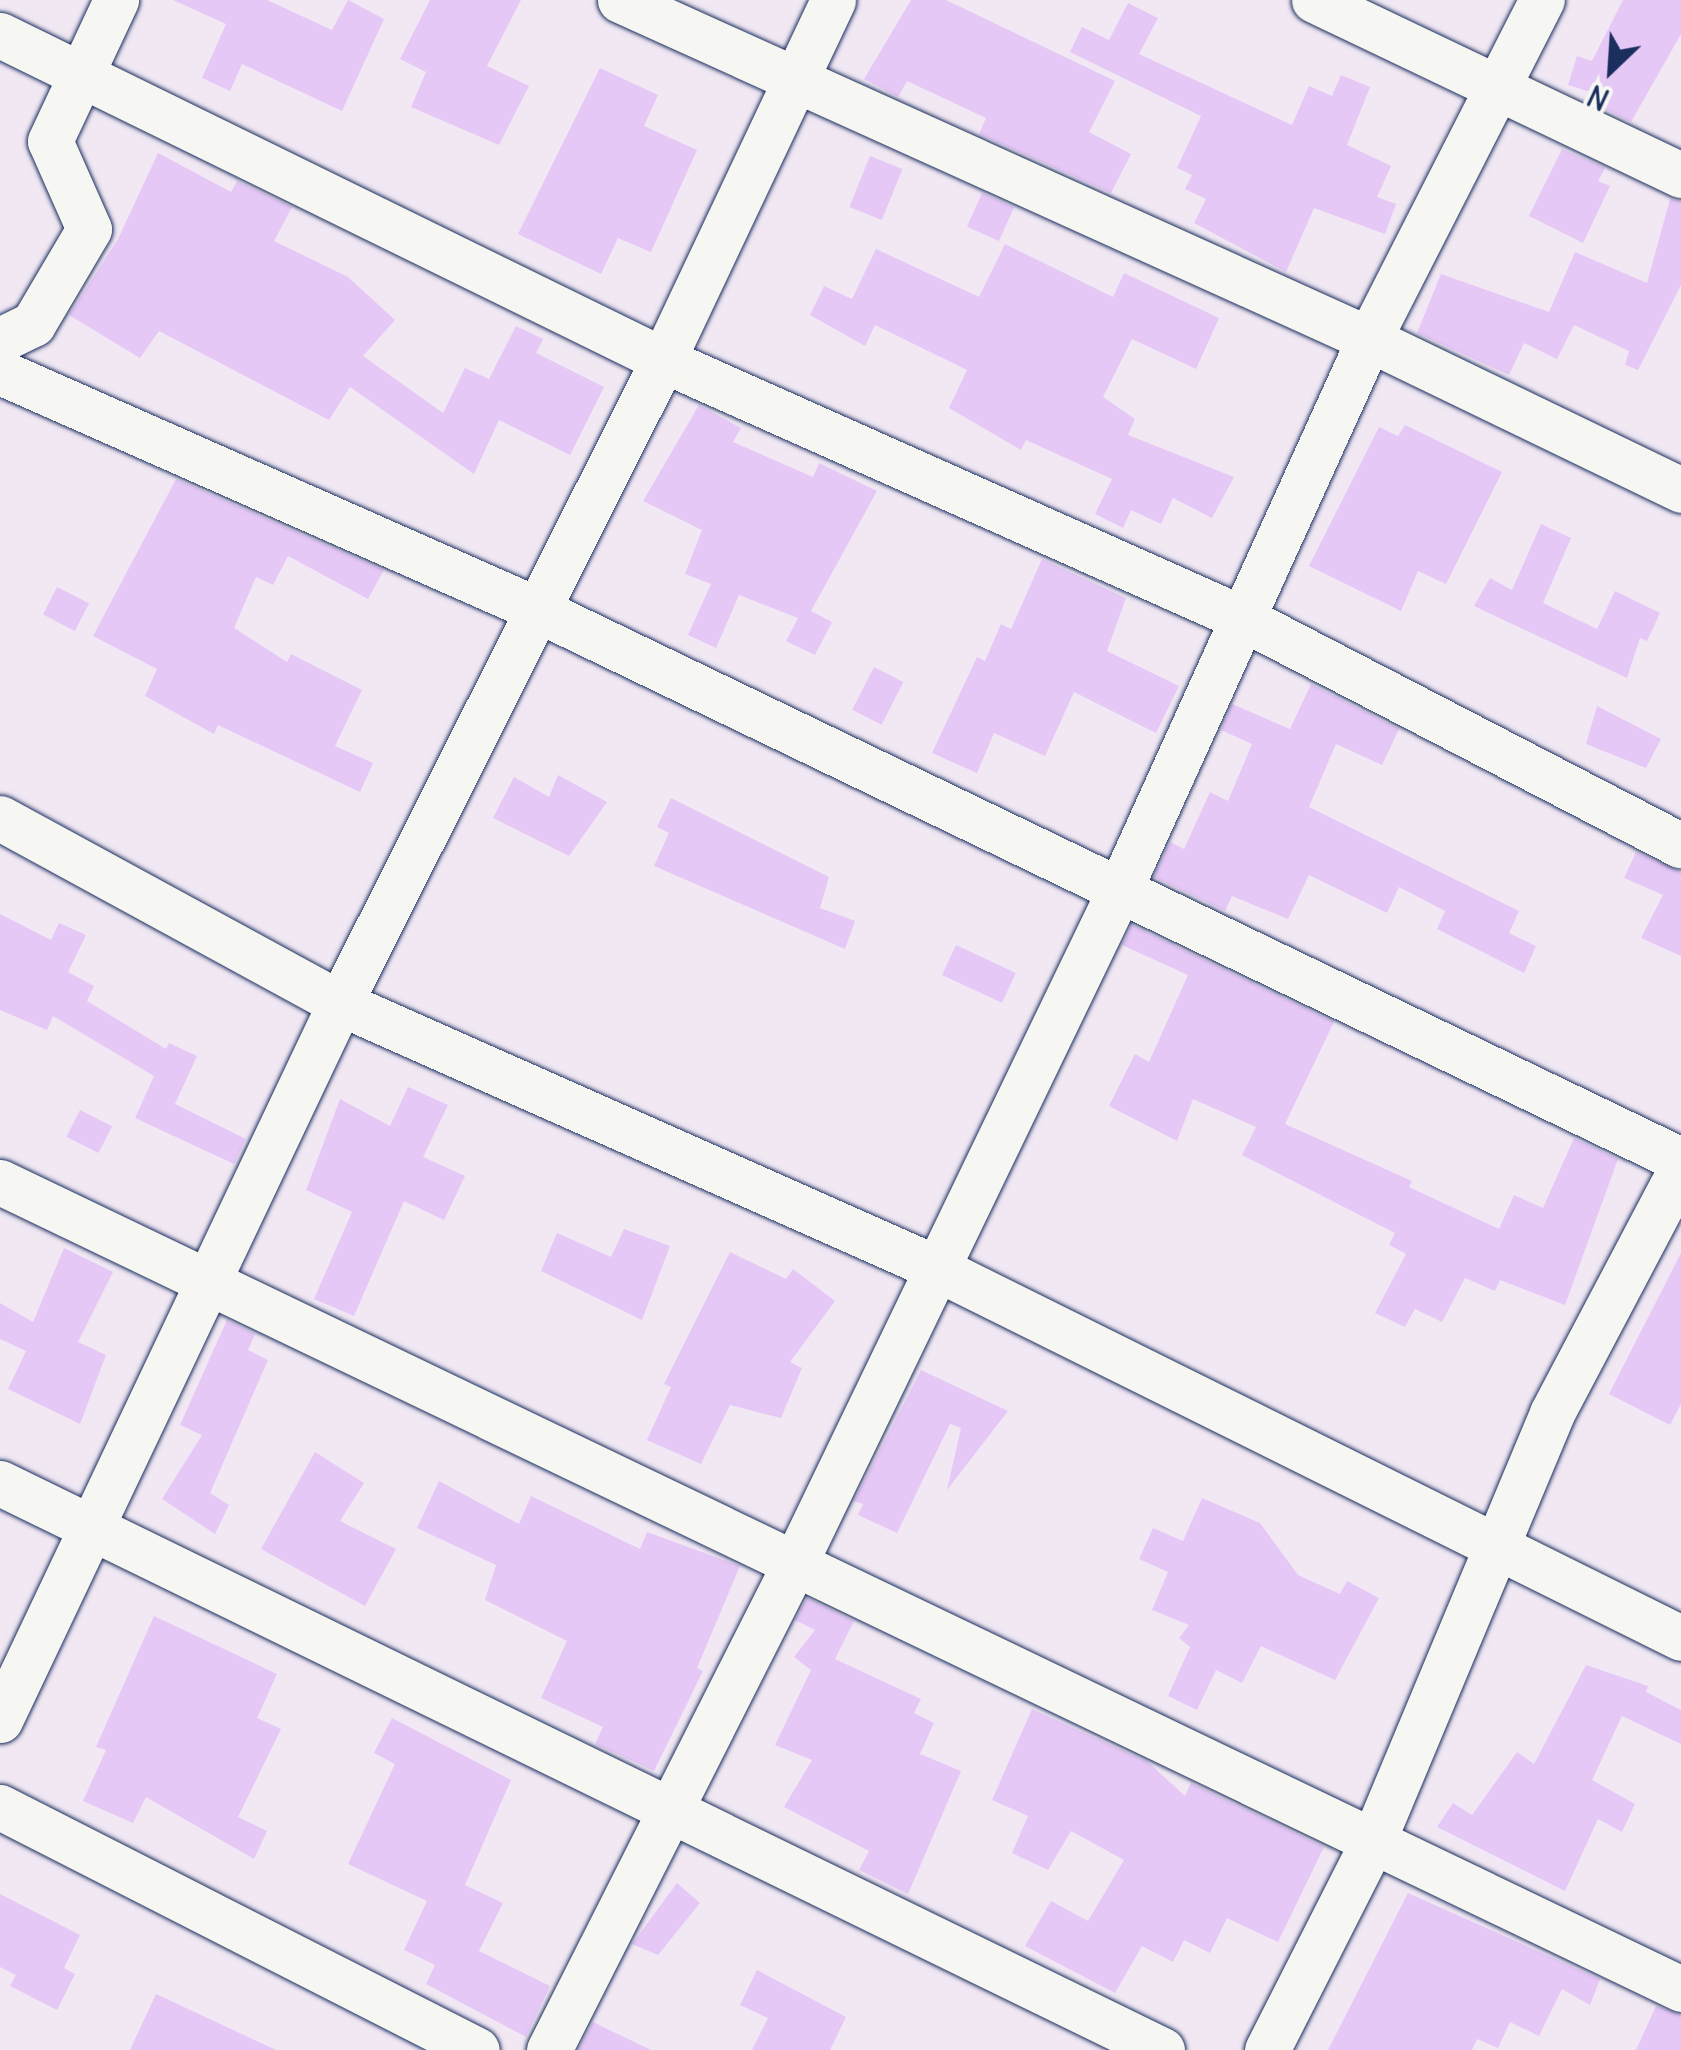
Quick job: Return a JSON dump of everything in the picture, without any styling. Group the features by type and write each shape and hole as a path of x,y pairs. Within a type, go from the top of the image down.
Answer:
{"street":[{"path":"0,340 33,324 89,228 50,140 116,0"},
{"path":"620,0 791,82 1369,339 1681,490"},
{"path":"0,1720 86,1527 213,1283 340,1003 663,360 791,82 834,0"},
{"path":"1314,0 1681,175"},
{"path":"549,2050 664,1810 796,1561 932,1266 1118,891 1369,339 1495,84 1542,0"},
{"path":"0,36 663,360 1244,619 1681,846"},
{"path":"0,372 536,609 1681,1160"},
{"path":"0,818 340,1003 932,1266 1495,1550 1681,1638"},
{"path":"1267,2050 1374,1838 1552,1413 1681,1168"},
{"path":"0,1182 1374,1838 1681,1989"},
{"path":"0,1483 1162,2050"},
{"path":"0,1808 477,2050"}],"building":[{"path":"173,0 267,0 332,30 348,0 384,19 342,111 242,64 230,91 202,78 226,24"},
{"path":"430,0 521,0 487,66 529,86 499,145 411,107 426,72 400,59"},
{"path":"911,0 946,0 1115,81 1089,132 1131,154 1111,193 979,134 986,118 907,81 898,97 864,79"},
{"path":"1623,0 1681,0 1681,34 1631,122 1604,109 1609,98 1568,85 1577,56 1592,61"},
{"path":"1128,3 1158,18 1139,54 1292,125 1309,86 1332,96 1341,75 1370,87 1347,145 1391,166 1377,197 1396,204 1385,234 1314,208 1286,272 1194,223 1206,199 1185,189 1192,175 1177,168 1201,116 1070,52 1082,27 1109,40"},
{"path":"600,68 658,95 644,126 697,150 651,252 618,238 601,274 518,234"},
{"path":"1562,149 1605,168 1598,181 1610,186 1583,243 1529,216"},
{"path":"158,153 231,192 237,181 292,207 274,241 348,277 395,320 363,356 443,413 465,368 489,379 516,326 543,339 536,353 604,387 570,455 499,420 474,474 350,387 329,420 159,331 140,358 69,315 118,239"},
{"path":"870,156 902,169 882,220 849,207"},
{"path":"982,193 1014,207 999,241 967,227"},
{"path":"1670,199 1681,201 1681,285 1638,370 1625,365 1629,351 1574,325 1557,359 1524,343 1509,375 1417,333 1441,274 1549,312 1575,252 1647,283"},
{"path":"1005,244 1113,297 1124,273 1219,318 1196,369 1132,339 1103,397 1135,419 1128,435 1234,477 1212,518 1173,498 1161,524 1131,510 1123,528 1095,514 1112,479 1026,440 1021,450 949,408 967,370 875,325 865,346 810,315 824,286 852,299 876,249 979,297"},
{"path":"699,405 741,428 733,442 813,477 819,463 877,491 811,611 832,622 815,655 786,641 798,618 739,595 716,648 688,635 711,584 685,574 702,530 643,501"},
{"path":"1405,425 1502,472 1446,584 1418,571 1401,611 1309,566 1379,427 1398,436"},
{"path":"176,479 384,570 368,599 288,556 273,585 256,577 234,628 287,662 291,654 362,690 335,746 373,763 360,792 218,725 214,734 145,696 157,669 93,636"},
{"path":"1541,524 1571,538 1543,603 1597,629 1615,591 1660,613 1647,641 1640,638 1627,678 1474,606 1490,578 1512,590"},
{"path":"1042,559 1126,598 1107,651 1179,686 1156,733 1074,692 1045,756 994,733 977,773 932,753 977,657 985,661 1001,624 1011,629"},
{"path":"57,587 89,603 75,631 43,615"},
{"path":"874,667 903,682 882,725 852,710"},
{"path":"1311,684 1399,729 1382,765 1336,744 1309,807 1519,911 1509,933 1536,946 1524,973 1437,929 1445,911 1399,887 1387,913 1309,875 1288,919 1232,896 1225,911 1154,877 1170,842 1184,849 1210,792 1228,801 1252,744 1221,730 1232,704 1290,729"},
{"path":"1597,706 1661,739 1646,768 1586,744"},
{"path":"558,775 607,802 569,856 493,818 514,777 549,797"},
{"path":"671,798 829,877 820,908 855,921 845,949 654,866 669,833 657,827"},
{"path":"1636,852 1681,872 1681,956 1641,938 1663,895 1624,878"},
{"path":"0,914 51,940 59,923 86,935 68,972 94,986 87,1001 166,1049 169,1043 197,1056 175,1104 246,1139 234,1164 135,1118 154,1076 53,1016 47,1030 0,1010"},
{"path":"1132,925 1334,1022 1285,1124 1412,1181 1409,1187 1499,1229 1514,1195 1543,1208 1574,1138 1618,1159 1565,1305 1500,1280 1495,1291 1465,1278 1442,1322 1415,1309 1405,1327 1375,1313 1406,1254 1389,1245 1395,1233 1242,1155 1256,1127 1193,1099 1177,1141 1109,1106 1135,1054 1149,1062 1188,975 1122,945"},
{"path":"956,945 1016,973 1002,1003 942,975"},
{"path":"408,1087 448,1105 423,1157 465,1176 444,1220 404,1201 354,1316 314,1299 352,1212 306,1190 340,1099 390,1126"},
{"path":"80,1110 112,1126 98,1153 66,1137"},
{"path":"624,1229 670,1246 642,1320 541,1271 557,1233 611,1257"},
{"path":"64,1248 113,1272 78,1342 106,1355 80,1424 8,1389 26,1351 0,1339 0,1303 33,1322"},
{"path":"730,1252 786,1279 793,1269 835,1301 790,1362 802,1368 781,1418 730,1405 701,1464 647,1440 671,1387 664,1384"},
{"path":"1681,1253 1681,1404 1670,1425 1609,1394"},
{"path":"227,1320 255,1334 248,1350 268,1360 210,1493 229,1505 215,1534 162,1499 202,1435 180,1425"},
{"path":"921,1370 1008,1411 947,1490 961,1428 950,1424 897,1533 858,1515 863,1504 854,1501"},
{"path":"315,1452 364,1483 340,1521 396,1549 365,1606 261,1549"},
{"path":"439,1481 519,1524 531,1496 640,1549 647,1532 740,1566 697,1668 703,1671 654,1771 595,1744 603,1727 541,1698 567,1641 485,1600 496,1565 417,1528"},
{"path":"1202,1498 1260,1523 1298,1575 1340,1594 1347,1581 1379,1598 1335,1680 1261,1646 1242,1683 1216,1670 1197,1710 1168,1696 1190,1647 1179,1638 1189,1625 1152,1610 1168,1572 1139,1559 1153,1528 1183,1541"},
{"path":"807,1598 854,1621 835,1659 921,1699 914,1713 934,1723 920,1754 961,1771 908,1894 859,1870 869,1851 784,1807 812,1760 775,1745 811,1670 794,1657 815,1630 795,1620"},
{"path":"154,1616 277,1674 257,1718 281,1729 238,1817 267,1831 254,1859 146,1797 133,1823 83,1801 106,1750 96,1747"},
{"path":"1586,1665 1648,1686 1646,1692 1681,1710 1681,1744 1622,1716 1592,1780 1635,1804 1622,1832 1598,1819 1565,1891 1437,1827 1453,1803 1472,1815 1517,1752 1534,1764"},
{"path":"1032,1709 1148,1762 1185,1796 1191,1783 1324,1847 1278,1942 1227,1918 1210,1953 1184,1940 1173,1962 1142,1946 1115,1993 1025,1946 1051,1901 1088,1921 1124,1860 1071,1831 1048,1870 1012,1853 1028,1816 992,1800"},
{"path":"392,1718 511,1780 465,1885 503,1903 479,1951 550,1986 526,2037 426,1984 435,1965 404,1950 427,1901 348,1864 395,1764 374,1753"},
{"path":"677,1883 700,1903 658,1955 632,1944"},
{"path":"1408,1893 1600,1979 1590,2005 1562,1989 1539,2036 1510,2022 1498,2048 1477,2039 1472,2050 1328,2050"},
{"path":"0,1894 80,1935 64,1968 75,1974 57,2010 10,1986 16,1975 0,1967"},
{"path":"757,1970 846,2017 830,2050 752,2050 768,2018 740,2005"},
{"path":"156,1994 276,2050 130,2050"},
{"path":"1656,2006 1681,2015 1681,2050 1636,2050"},
{"path":"593,2022 651,2050 578,2050"}]}
